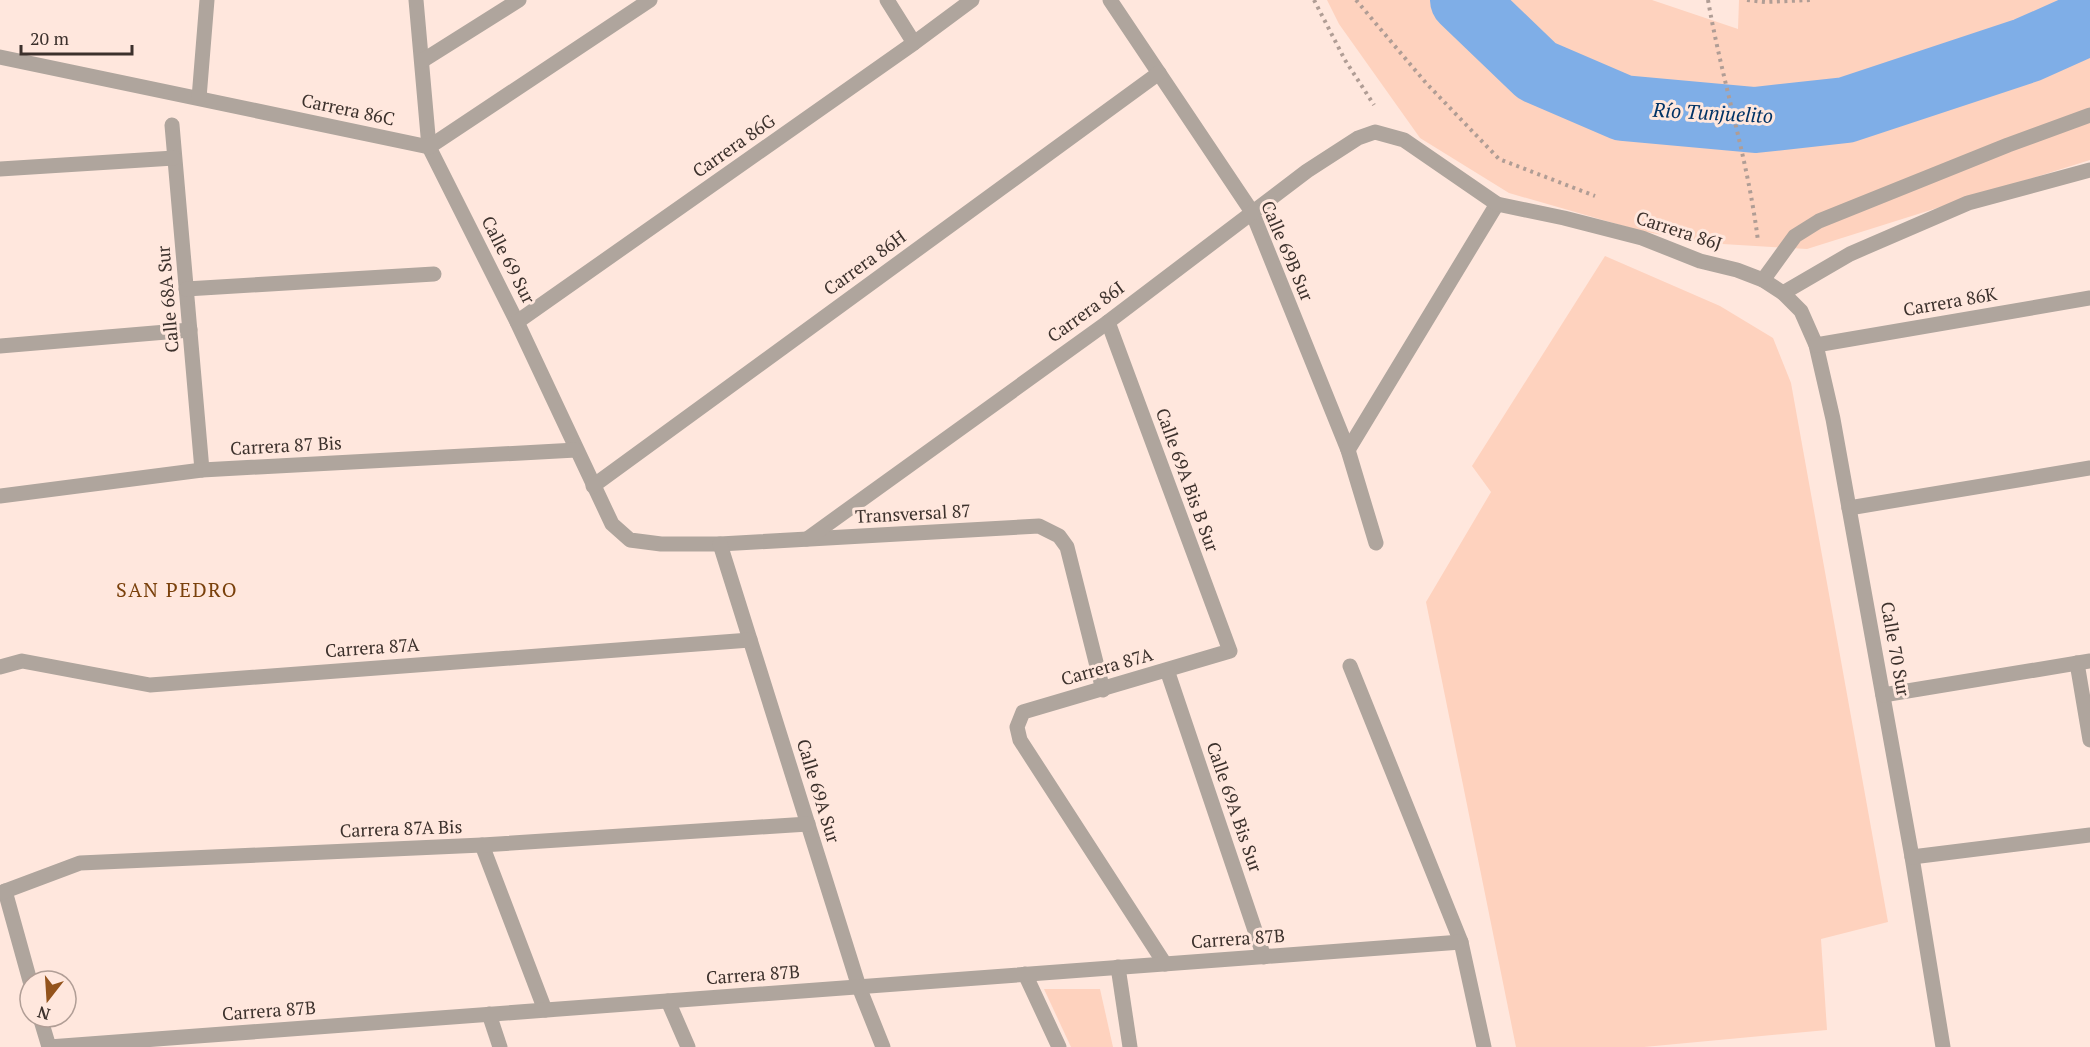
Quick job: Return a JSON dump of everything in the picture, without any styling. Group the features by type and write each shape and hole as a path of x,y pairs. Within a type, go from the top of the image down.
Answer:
{"street":[{"path":"199,98 207,0"},
{"name":"Calle 69 Sur","path":"416,0 429,147 517,322 612,524"},
{"path":"422,62 519,0"},
{"path":"429,147 650,0"},
{"path":"887,0 914,43"},
{"name":"Carrera 86G","path":"517,322 972,0"},
{"name":"Calle 69B Sur","path":"1110,0 1252,212 1348,450 1376,543"},
{"name":"Carrera 86C","path":"0,57 429,147"},
{"name":"Carrera 86H","path":"593,486 1159,73"},
{"path":"1763,280 1795,236 1820,221 2008,145 2090,115"},
{"name":"Calle 68A Sur","path":"172,125 202,470"},
{"name":"Carrera 86I","path":"807,539 1108,322 1307,171 1358,138 1375,132 1394,136"},
{"path":"1348,450 1497,204 1414,146 1394,136"},
{"path":"0,170 174,158"},
{"path":"1783,293 1850,254 1968,203 2090,170"},
{"name":"Carrera 86J","path":"1497,204 1642,238 1700,261 1737,270 1763,280"},
{"path":"186,289 434,273"},
{"name":"Calle 70 Sur","path":"1763,280 1783,293 1801,311 1816,345 1833,418 1912,858 1943,1047"},
{"name":"Carrera 86K","path":"1816,345 2090,298"},
{"name":"Calle 69A Bis B Sur","path":"1108,322 1230,651"},
{"path":"0,346 190,330"},
{"name":"Carrera 87 Bis","path":"0,496 202,470 576,450"},
{"path":"1849,508 2090,468"},
{"name":"Transversal 87","path":"612,524 630,540 661,544 720,544 1039,526 1059,536 1067,546 1103,690"},
{"name":"Calle 69A Sur","path":"720,544 859,987 883,1047"},
{"name":"Carrera 87A","path":"0,667 22,661 150,685 750,640"},
{"name":"Carrera 87A","path":"1165,964 1020,740 1017,727 1023,712 1230,651"},
{"path":"1883,695 2083,662 2090,740"},
{"path":"1350,666 1461,942 1484,1047"},
{"name":"Calle 69A Bis Sur","path":"1167,670 1264,957"},
{"name":"Carrera 87A Bis","path":"2,892 80,863 482,845 808,824"},
{"path":"1912,858 2090,836"},
{"path":"482,845 545,1010"},
{"path":"2,892 26,969"},
{"name":"Carrera 87B","path":"49,1047 1461,942"},
{"path":"1118,967 1130,1047"},
{"path":"1024,974 1059,1047"},
{"path":"668,1001 688,1047"},
{"path":"489,1014 500,1047"},
{"path":"44,1029 49,1047"}],"path":[{"path":"1314,0 1345,60 1394,136"},
{"path":"1356,0 1426,82 1499,159 1604,199"},
{"path":"1707,0 1753,201"},
{"path":"1747,0 1765,2 1810,0"}],"shaded area":[{"path":"1327,0 1652,0 1738,29 1739,0 2090,0 2090,160 1807,249 1706,243 1641,231 1509,193 1420,138 1339,24"},
{"path":"1605,256 1720,306 1773,338 1791,383 1888,922 1821,939 1827,1030 1644,1047 1516,1047 1426,602 1491,492 1472,466"},
{"path":"1044,989 1100,989 1113,1047 1071,1047"}],"waterway":[{"name":"Río Tunjuelito","path":"1463,0 1537,71 1623,108 1755,120 1846,110 2027,50 2090,22"}],"district":[{"name":"SAN PEDRO","path":"177,590"}]}
